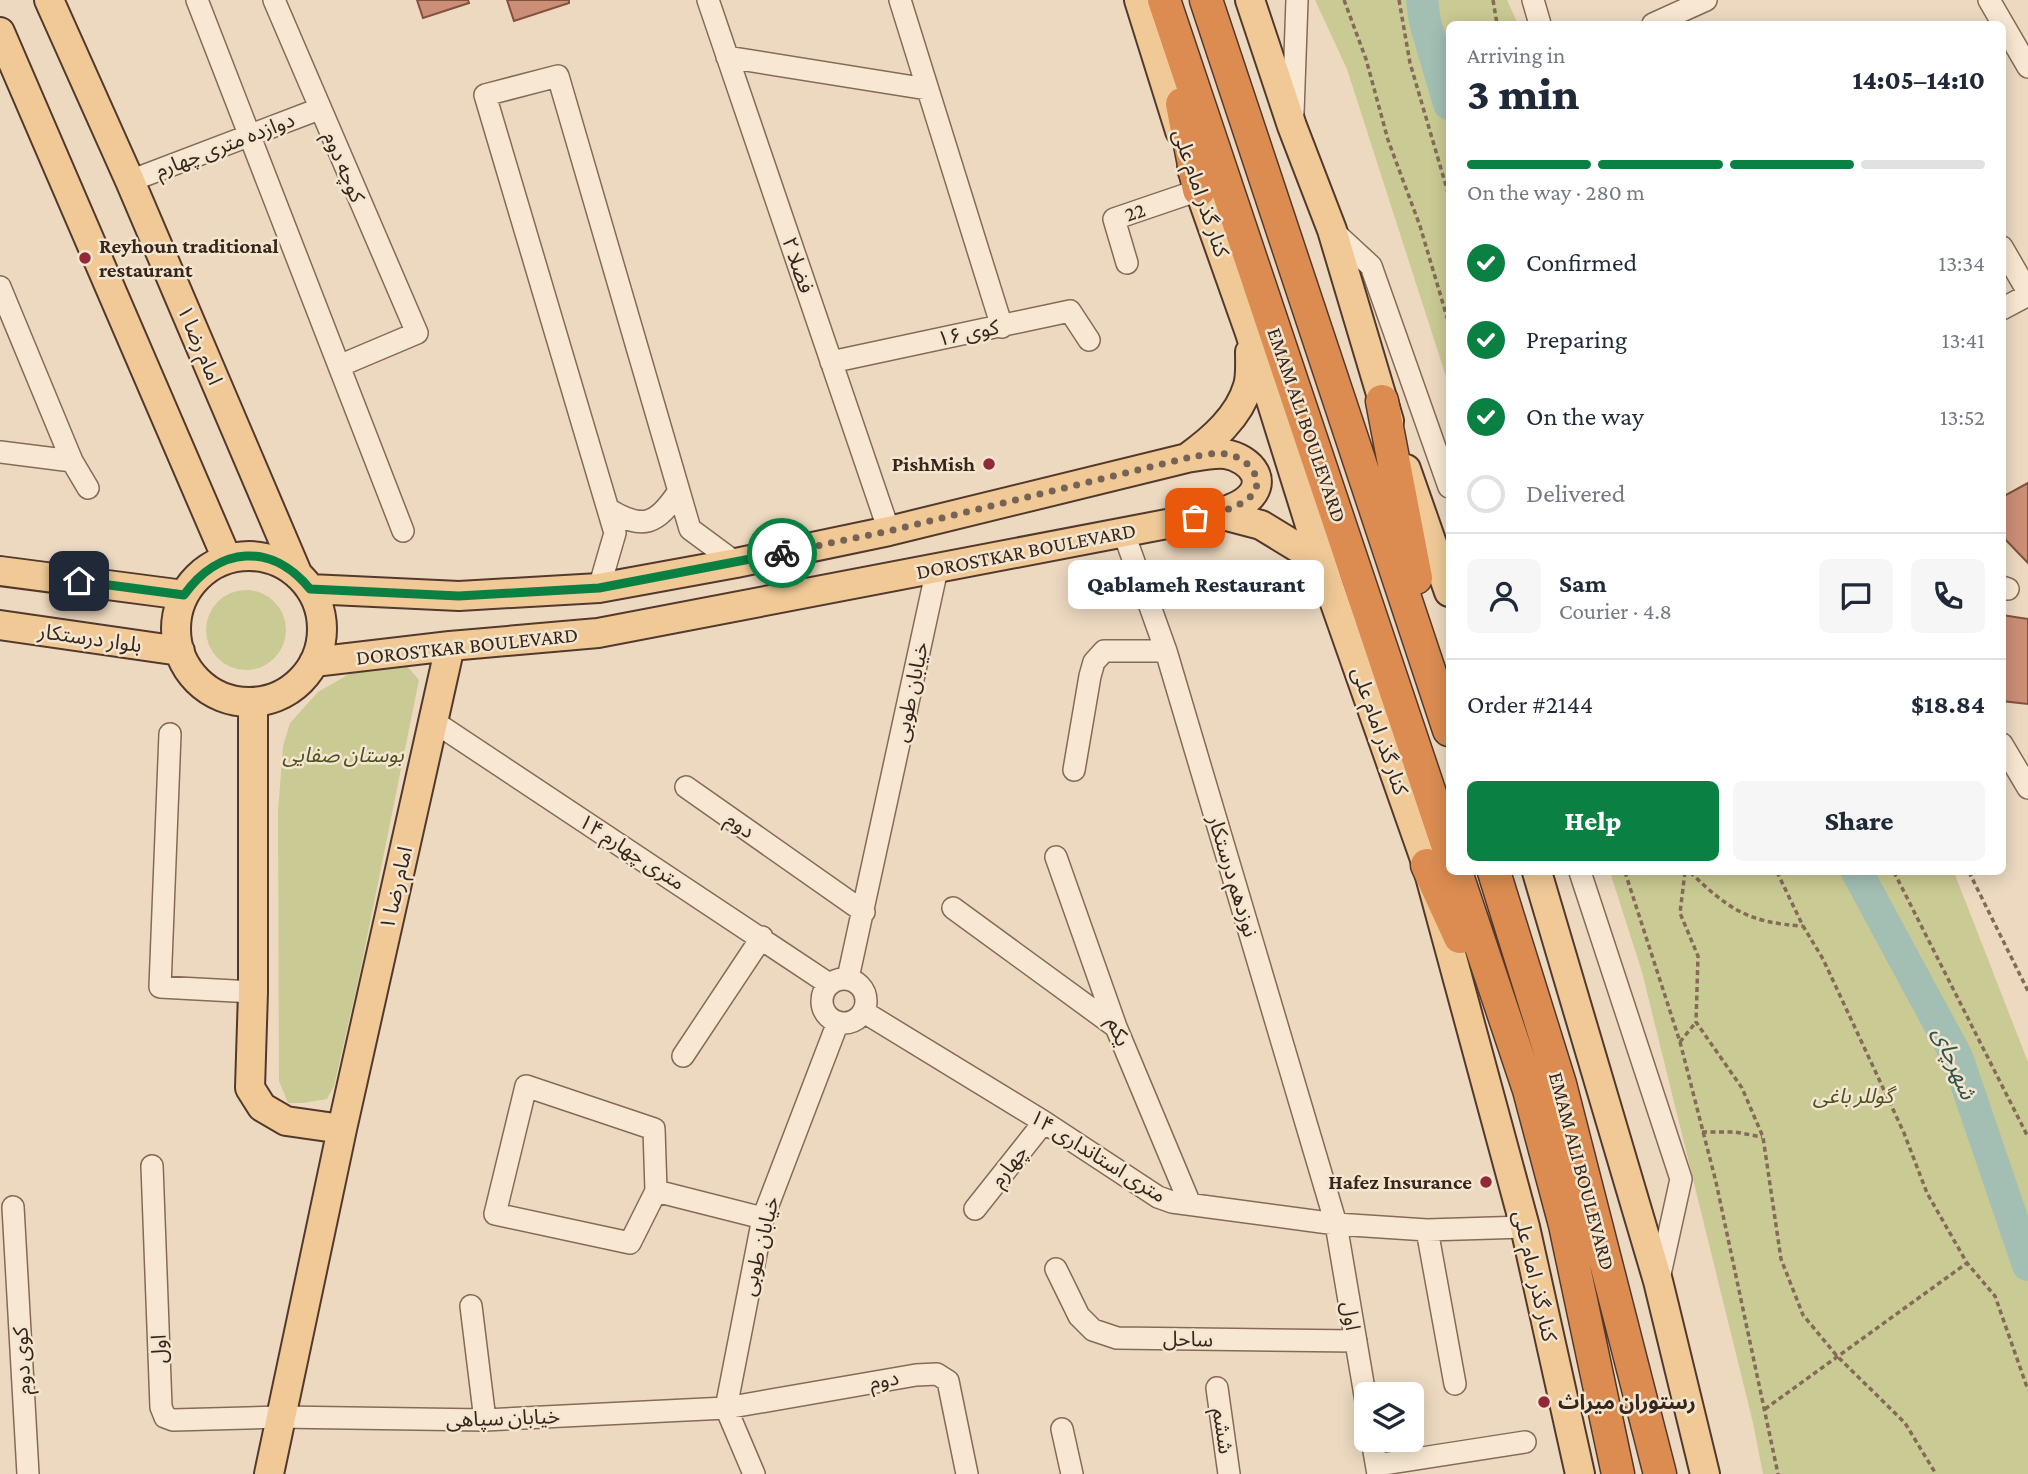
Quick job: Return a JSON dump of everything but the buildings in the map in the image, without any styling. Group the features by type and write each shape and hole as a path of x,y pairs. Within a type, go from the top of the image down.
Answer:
{"highway":[{"path":"1163,0 1199,190"},
{"name":"EMAM ALI BOULEVARD","path":"1163,0 1444,862"},
{"name":"EMAM ALI BOULEVARD","path":"1206,0 1446,720"},
{"path":"1382,401 1440,700"},
{"name":"EMAM ALI BOULEVARD","path":"1449,875 1529,1090 1565,1225 1618,1474"},
{"name":"EMAM ALI BOULEVARD","path":"1495,875 1560,1084 1660,1474"}],"main road":[{"name":"امام رضا ۱","path":"49,0 304,582"},
{"name":"کنار گذر امام علی","path":"1139,0 1199,190 1250,334 1329,586 1444,862"},
{"path":"1250,0 1292,126 1332,230 1382,401 1446,583"},
{"path":"0,32 227,559"},
{"path":"1187,458 1212,440 1240,405 1249,385 1250,334"},
{"name":"DOROSTKAR BOULEVARD","path":"304,582 459,596 599,588 889,531 1187,458 1223,454 1248,463 1256,476 1257,485 1245,502 1219,513 937,569 598,633 450,646 314,662"},
{"path":"1219,513 1261,525 1302,550 1329,586"},
{"path":"246,556 265,558 283,564 304,582 318,607 322,625 320,644 314,662 303,678 289,690 253,702 234,700 208,689 188,669 176,632 178,613 184,595 195,580 210,567 227,559 246,556"},
{"path":"0,571 184,595"},
{"name":"بلوار درستکار","path":"0,625 180,651"},
{"name":"امام رضا ۱","path":"269,1474 342,1129 450,646"},
{"path":"253,702 253,992 250,1088 262,1107 286,1121 342,1129"},
{"name":"کنار گذر امام علی","path":"1447,875 1580,1474"},
{"path":"1537,875 1658,1281 1705,1474"}],"street":[{"path":"197,0 403,531"},
{"name":"کوچه دوم","path":"274,0 416,333 339,366"},
{"name":"فضلا ۲","path":"708,0 889,531"},
{"path":"900,0 1002,327"},
{"path":"1292,126 1297,0"},
{"path":"1533,0 1539,21"},
{"path":"1660,21 1706,0"},
{"path":"1989,0 2001,21"},
{"path":"2006,29 2028,67"},
{"path":"727,57 928,89"},
{"path":"599,588 615,533 485,95 558,76 690,528 736,563"},
{"name":"دوازده متری چهارم","path":"130,181 319,109"},
{"name":"22","path":"1127,263 1114,219 1199,190"},
{"path":"1332,230 1371,266 1446,478"},
{"path":"2006,254 2028,293 2006,307"},
{"path":"0,287 72,461 88,488"},
{"name":"کوی ۱۶","path":"831,362 1070,311 1089,340"},
{"path":"0,452 72,461"},
{"path":"608,509 627,521 648,522 664,513 679,491"},
{"name":"نوزدهم درستکار","path":"1123,530 1166,651 1336,1224"},
{"name":"خیابان طوبی","path":"839,981 864,912 937,569"},
{"path":"1074,770 1094,662 1104,650 1166,651"},
{"name":"۱۴ متری چهارم","path":"433,721 762,937 839,981"},
{"path":"170,734 160,987 253,992"},
{"path":"2006,751 2028,788"},
{"name":"دوم","path":"686,787 864,912"},
{"name":"یکم","path":"1056,857 1116,1027 1190,1205"},
{"path":"1581,875 1681,1179 1658,1281"},
{"path":"953,908 1116,1027"},
{"path":"683,1056 762,937"},
{"path":"839,981 858,983 867,1002 864,1012 848,1023 838,1022 828,1016 822,1005 823,994 839,981"},
{"name":"۱۴ متری استانداری","path":"864,1012 1044,1122 1158,1197 1190,1205 1336,1224 1427,1230 1525,1227"},
{"name":"خیابان طوبی","path":"726,1408 763,1219 838,1022"},
{"path":"526,1086 654,1129 656,1191 631,1243 495,1214 526,1086"},
{"name":"چهارم","path":"975,1209 1044,1122"},
{"name":"اول","path":"152,1166 161,1407 165,1417 173,1420 280,1417"},
{"path":"656,1191 763,1219"},
{"name":"کوی دوم","path":"13,1207 28,1474"},
{"name":"اول","path":"1336,1224 1363,1382"},
{"path":"1427,1230 1455,1384"},
{"name":"ساحل","path":"1056,1269 1079,1315 1093,1330 1117,1338 1356,1341"},
{"path":"471,1306 485,1420"},
{"name":"دوم","path":"726,1408 916,1375 937,1374 948,1381 967,1474"},
{"name":"ششم","path":"1217,1388 1229,1474"},
{"path":"726,1408 754,1474"},
{"name":"خیابان سپاهی","path":"280,1417 485,1420 726,1408"},
{"path":"1062,1429 1072,1474"},
{"path":"1374,1452 1377,1470 1525,1442"}],"path":[{"path":"1344,0 1366,59 1388,140 1420,226 1446,314"},
{"path":"1399,0 1410,63 1446,186"},
{"path":"1493,0 1496,21"},
{"path":"1626,875 1680,1042 1716,1182 1778,1474"},
{"path":"1687,875 1680,913 1698,956 1696,1022 1742,1088 1763,1138 1781,1258 1803,1315 1837,1356 1905,1423 1936,1474"},
{"path":"1692,875 1730,908 1754,919 1780,925 1803,926"},
{"path":"1778,875 1803,926 1823,958 1904,1133 1927,1193 1967,1263 1995,1296 2028,1390"},
{"path":"1896,875 2028,1137"},
{"path":"1970,875 2028,991"},
{"path":"1680,1042 1696,1022"},
{"path":"1702,1132 1735,1132 1763,1138"},
{"path":"1764,1409 1967,1263"}],"green space":[{"path":"1315,0 1507,0 1517,21 1446,21 1446,377 1347,69"},
{"path":"246,590 261,593 274,602 283,615 286,630 283,645 274,658 261,667 246,670 231,667 218,658 209,645 206,630 209,615 218,602 231,593"},
{"name":"بوستان صفایی","path":"394,658 406,665 419,680 359,977 334,1086 327,1099 288,1103 279,1081 278,812 283,746 290,723 318,692 363,666"},
{"name":"گوللر باغی","path":"1611,875 1955,875 2028,1062 2028,1474 1763,1474 1753,1423 1642,972"}],"waterway":[{"name":"شهرچای","path":"1422,0 1425,22 1446,94"},
{"name":"شهرچای","path":"1859,875 1957,1057 2028,1265"}],"way so far":[{"path":"782,553 889,531 1187,458 1223,454 1248,463 1256,476 1257,485 1245,502 1219,513 1195,518"}],"place":[{"name":"Reyhoun traditional restaurant","path":"85,258"},
{"name":"PishMish","path":"989,464"},
{"name":"Qablameh Restaurant","path":"1195,518"},
{"name":"Hafez Insurance","path":"1486,1182"},
{"name":"رستوران میراث","path":"1544,1402"}],"route":[{"path":"79,581 184,595 195,580 210,567 227,559 246,556 283,564 298,575 310,589 459,596 599,588 782,553"}]}
